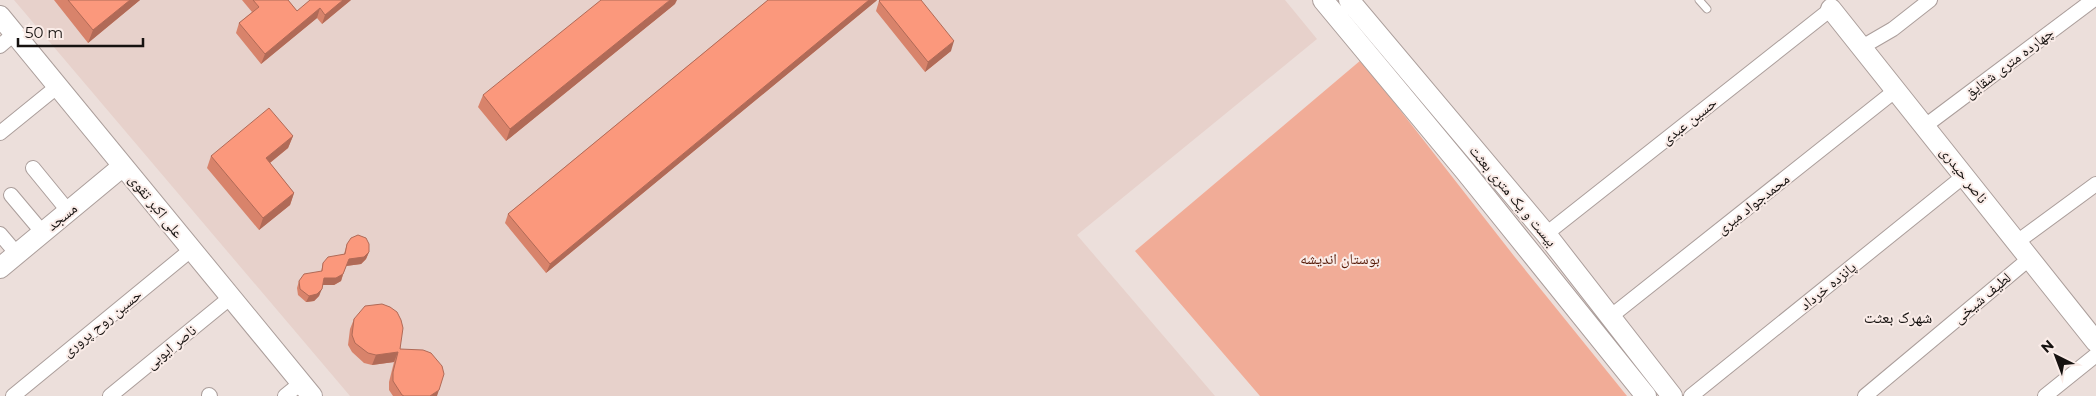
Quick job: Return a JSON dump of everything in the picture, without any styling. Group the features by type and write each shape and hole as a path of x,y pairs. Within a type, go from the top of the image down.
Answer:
{"street":[{"name":"بیست و یک متری بعثت","path":"1323,0 1465,170 1646,396"},
{"name":"بیست و یک متری بعثت","path":"1349,0 1546,234 1672,396"},
{"path":"1862,47 1893,29 1930,0"},
{"name":"چهارده متری شقایق","path":"1925,126 2094,0"},
{"name":"حسین عبدی","path":"1546,234 1831,9"},
{"name":"ناصر حیدری","path":"1831,9 2096,342"},
{"name":"علی اکبر تقوی","path":"0,16 7,40 58,86 306,389"},
{"path":"0,133 58,86"},
{"name":"محمدجواد میری","path":"1610,318 1896,90"},
{"name":"مسجد","path":"0,268 124,166"},
{"path":"33,168 68,212"},
{"name":"پانزده خرداد","path":"1692,396 1964,176"},
{"path":"2016,242 2096,184"},
{"path":"11,195 43,233"},
{"path":"0,234 17,254"},
{"name":"حسین روح پروری","path":"13,396 192,250"},
{"name":"لطیف شیخی","path":"1865,396 2030,258"},
{"name":"ناصر ایوبی","path":"110,396 231,297"},
{"path":"2045,396 2096,355"},
{"path":"285,396 306,389"}],"lane":[{"path":"1699,0 1707,9"}],"shaded area":[{"path":"14,0 1285,0 1317,39 1077,235 1215,396 350,396"}],"green space":[{"name":"بوستان اندیشه","path":"1361,60 1514,256 1627,396 1260,396 1135,251"}],"building":[{"path":"68,0 130,0 93,30"},
{"path":"253,0 288,0 297,11 310,0 343,0 325,15 320,8 265,54 239,23 259,7"},
{"path":"601,0 670,0 510,129 483,95"},
{"path":"768,0 869,0 550,264 508,214"},
{"path":"880,0 921,0 954,41 928,62"},
{"path":"269,108 293,136 266,158 294,193 263,218 211,156"},
{"path":"358,235 366,238 369,244 369,252 364,257 349,259 343,274 336,278 324,278 322,289 317,294 309,296 300,289 299,281 304,274 322,271 323,263 328,257 345,254 347,244 351,238"},
{"path":"382,304 397,312 401,320 403,328 400,349 423,350 431,353 442,366 444,374 439,390 430,396 402,395 393,381 393,372 398,352 376,355 368,353 355,343 352,335 354,319 365,306"}],"district":[{"name":"شهرک بعثت","path":"1898,317"}]}
